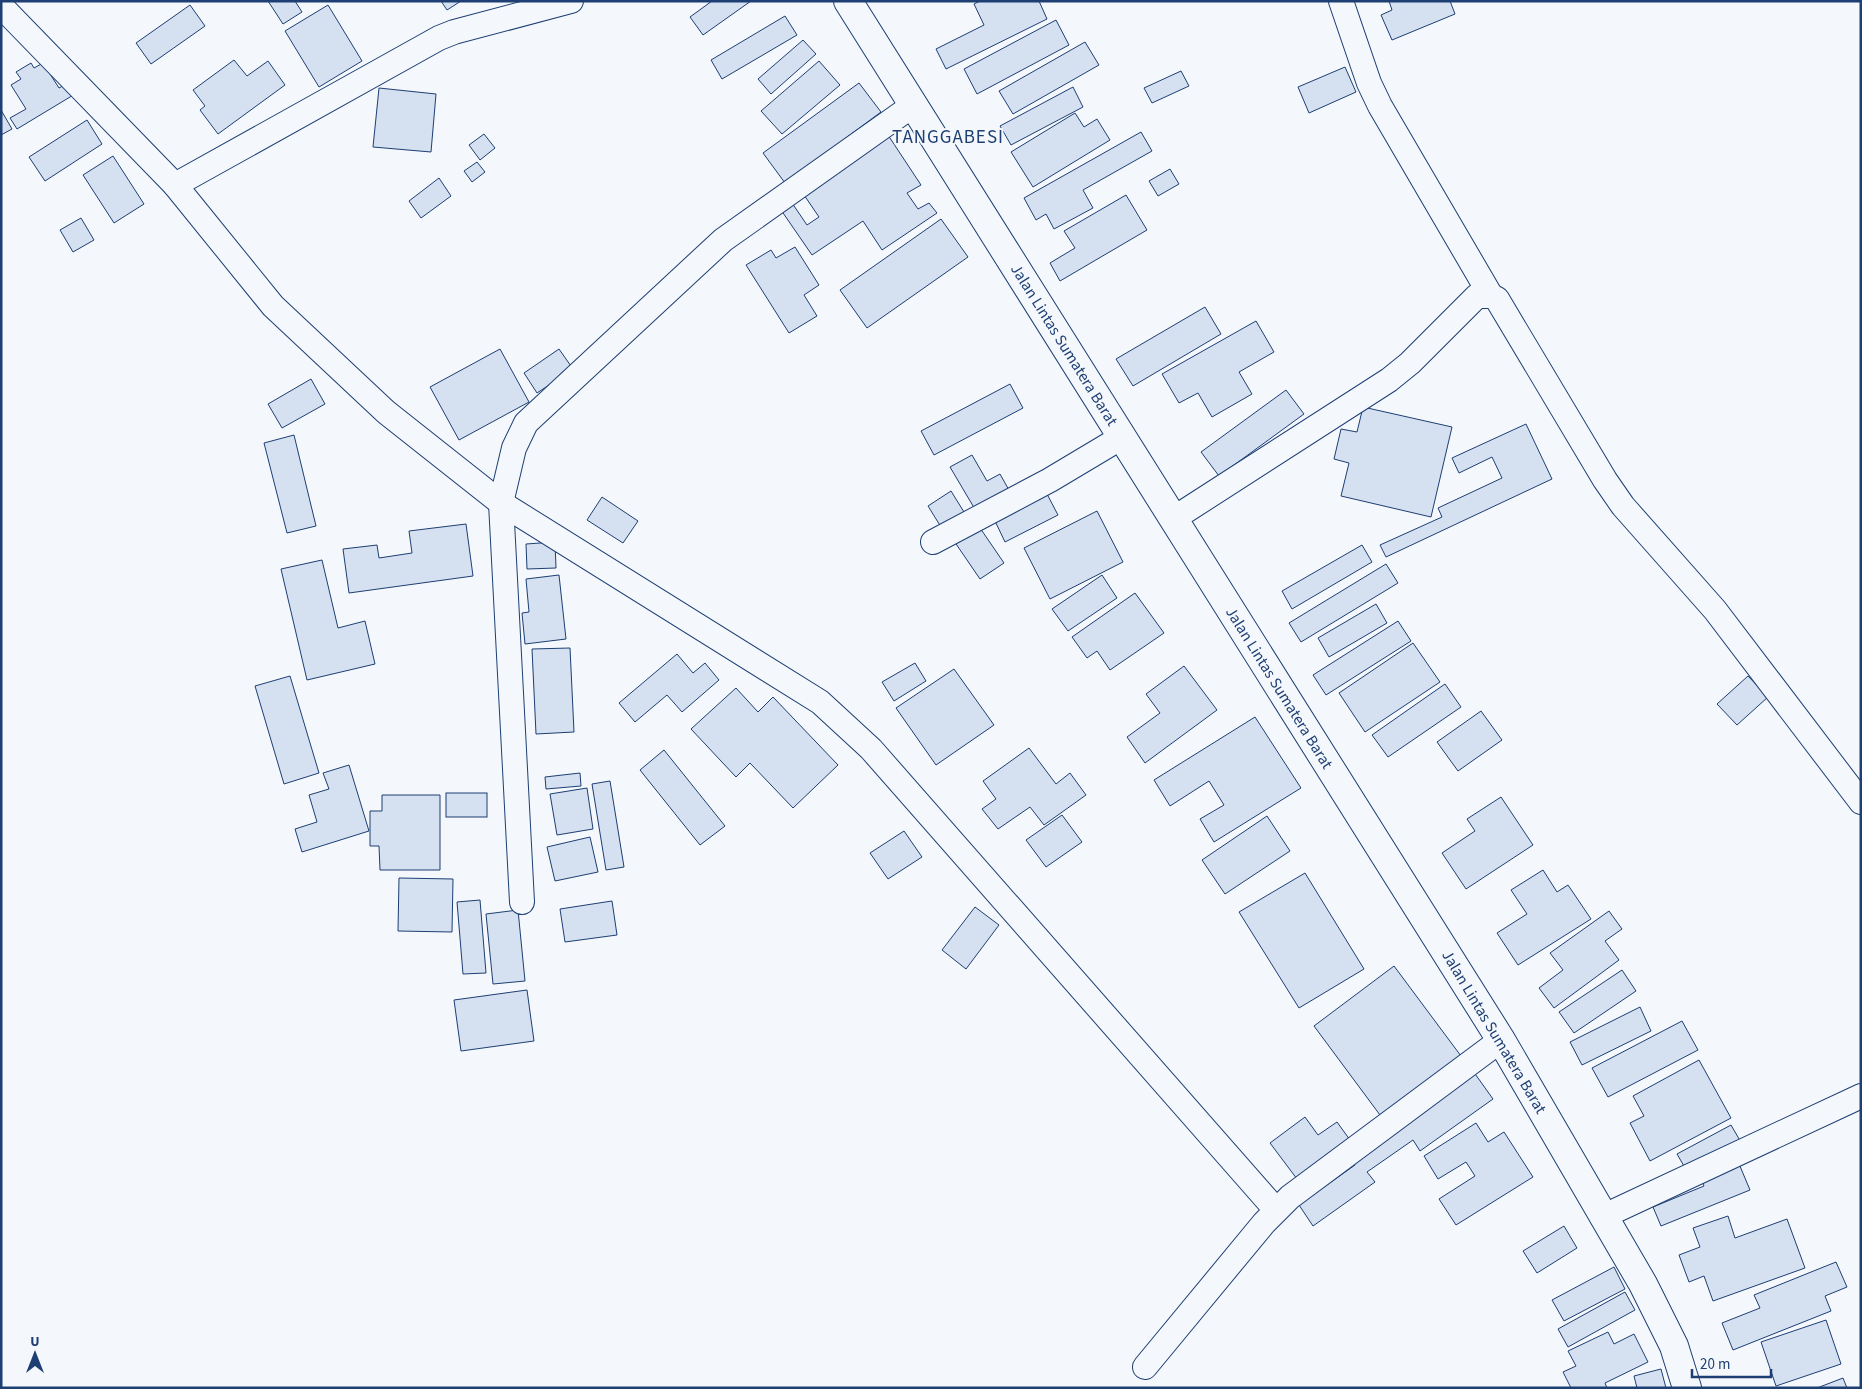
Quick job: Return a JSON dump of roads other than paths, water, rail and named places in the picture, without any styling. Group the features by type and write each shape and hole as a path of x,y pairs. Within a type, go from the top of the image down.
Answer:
{"highway":[{"name":"Jalan Lintas Sumatera Barat","path":"848,1 912,106 1501,1040 1602,1217 1643,1284 1670,1337 1687,1388"}],"street":[{"path":"175,186 439,38 468,28 571,1"},
{"path":"1341,1 1369,83 1380,106 1491,296 1497,300 1605,480 1623,506 1698,588 1861,802"},
{"path":"1,6 175,186 273,306 386,412 501,504 820,702 845,723 878,757 1276,1210"},
{"path":"522,902 501,504 514,448 526,423 723,240 912,106"},
{"path":"1173,519 1389,380 1410,363 1477,296 1491,296"},
{"path":"933,542 1050,480 1122,437"},
{"path":"1145,1367 1276,1210 1290,1197 1501,1040"},
{"path":"1602,1217 1861,1096"}],"district":[{"name":"TANGGABESI","path":"948,137"}]}
